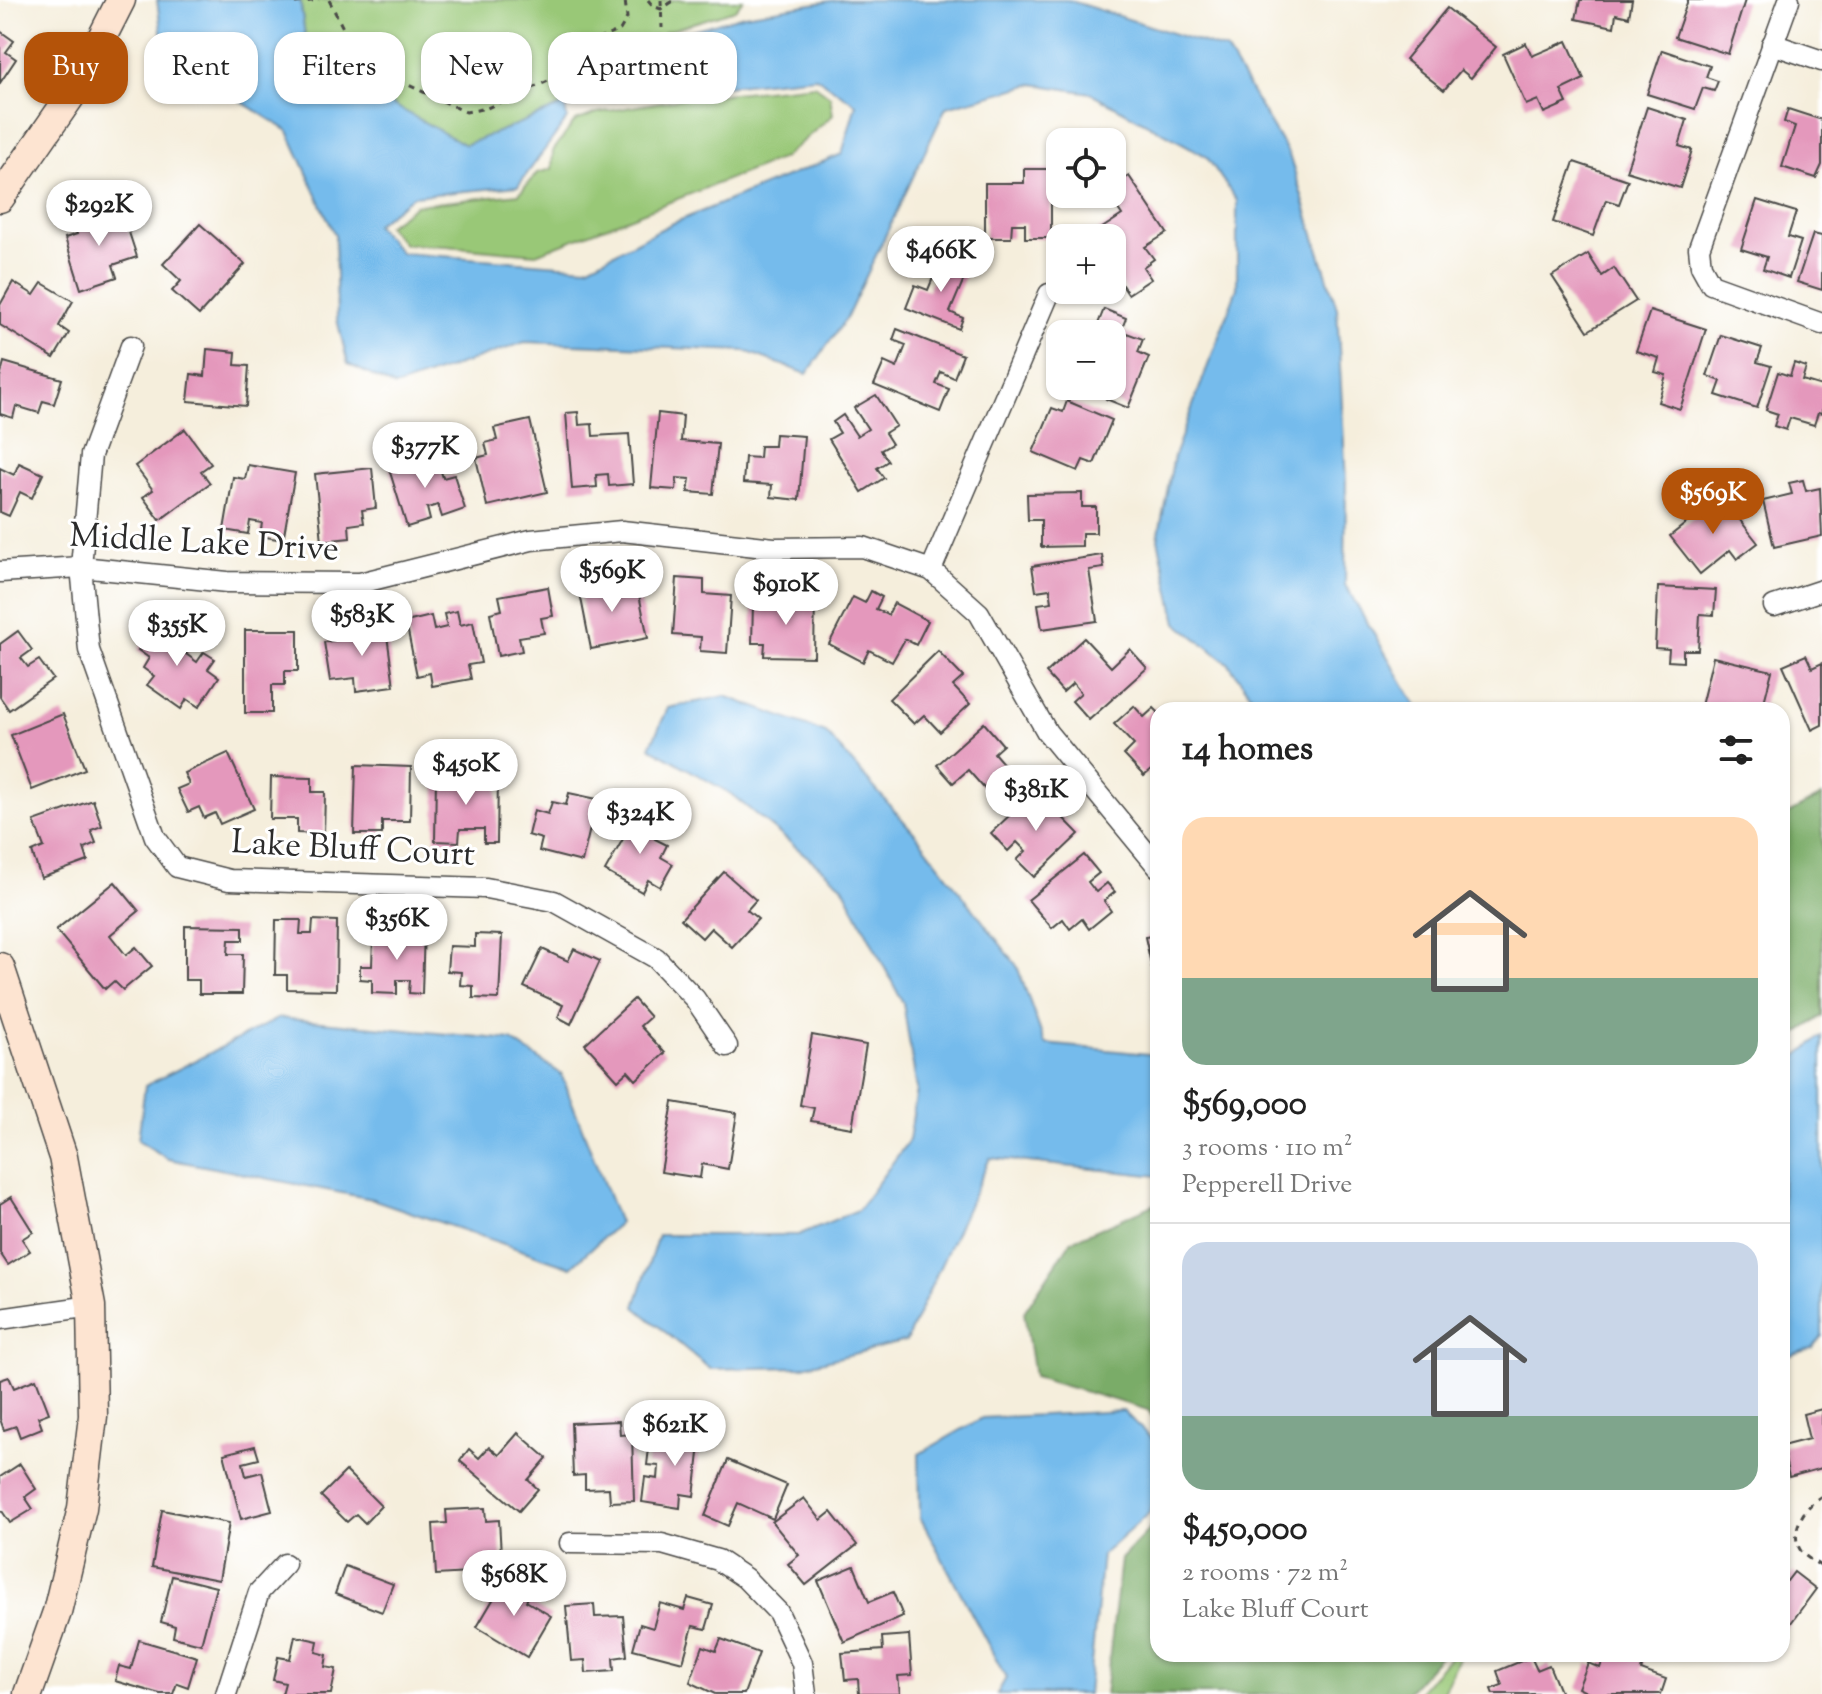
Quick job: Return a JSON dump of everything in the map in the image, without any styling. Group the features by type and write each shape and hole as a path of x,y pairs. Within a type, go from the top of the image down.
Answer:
{"street":[{"path":"0,197 77,87 121,0"},
{"path":"1789,0 1699,248 1701,266 1711,284 1822,324"},
{"path":"1772,44 1822,61"},
{"path":"931,570 1046,301"},
{"name":"Lake Bluff Court","path":"131,346 91,455 81,567 89,650 155,837 177,867 229,880 486,888 554,901 656,958 695,999 727,1046"},
{"name":"Middle Lake Drive","path":"0,572 81,567 227,582 360,583 531,540 622,531 774,548 863,547 931,570 979,613 1047,732 1150,857"},
{"path":"1774,606 1822,590"},
{"path":"0,967 63,1157 91,1306 93,1416 82,1508 57,1612 28,1694"},
{"path":"0,1319 91,1306"},
{"path":"570,1543 662,1544 718,1560 745,1578 778,1612 802,1663 806,1694"},
{"path":"226,1694 259,1592 285,1564"}],"path":[{"path":"295,3 319,0"},
{"path":"329,0 343,28 388,72 402,82 466,112 487,108 548,81 580,47 620,30 627,18 625,0"},
{"path":"648,0 661,9"},
{"path":"661,0 662,28"},
{"path":"661,9 675,0"},
{"path":"1822,1496 1811,1502 1804,1512 1798,1528 1798,1544 1803,1554 1822,1567"}],"green space":[{"path":"300,0 743,0 735,10 665,32 548,32 548,104 566,104 465,145 392,104 405,104 405,32 304,32"},
{"path":"815,85 830,96 833,115 783,158 536,254 404,244 387,226 416,205 519,194 537,173 552,169 553,151 575,121 597,113 649,104 737,104 737,93"},
{"path":"1822,796 1822,1016 1790,1039 1790,813"},
{"path":"1150,1206 1150,1413 1034,1377 1024,1312 1071,1241"},
{"path":"1150,1528 1150,1662 1435,1662 1406,1694 1105,1694 1121,1559"},
{"path":"1445,1662 1457,1662 1442,1694 1417,1694"}],"water":[{"path":"157,0 300,0 304,32 274,32 274,104 392,104 465,145 565,105 567,119 518,186 413,196 375,225 401,253 587,267 671,224 842,154 856,104 816,77 737,85 737,32 686,32 744,15 837,0 1068,0 1226,50 1289,155 1337,308 1346,483 1345,585 1414,702 1256,702 1228,663 1177,623 1158,539 1174,456 1237,288 1237,201 1206,156 1091,93 1033,84 946,107 847,317 807,374 745,351 525,342 395,387 348,364 337,319 335,235 288,131 245,104 258,104 258,32 161,32"},
{"path":"572,104 595,104 569,108"},
{"path":"725,696 826,733 917,836 1017,966 1045,1044 1150,1054 1150,1175 990,1158 906,1341 800,1367 710,1369 635,1307 658,1235 798,1235 858,1210 909,1140 917,1090 903,1003 842,885 731,794 650,747 668,708"},
{"path":"279,1018 511,1040 561,1074 619,1223 571,1267 372,1199 168,1159 138,1140 145,1086"},
{"path":"1822,1036 1822,1336 1812,1348 1790,1355 1790,1062"},
{"path":"1123,1411 1150,1437 1149,1513 1102,1555 1088,1694 997,1694 1006,1678 920,1517 919,1454 982,1418"}],"building":[{"path":"1580,0 1632,0 1629,17 1616,14 1614,27 1576,19"},
{"path":"1688,0 1745,0 1728,54 1675,37"},
{"path":"1447,8 1496,47 1471,78 1461,70 1444,90 1405,59"},
{"path":"0,31 14,41 6,52 16,59 0,83"},
{"path":"1567,41 1584,79 1561,90 1567,103 1544,113 1538,100 1526,105 1503,54 1526,43 1532,56"},
{"path":"1662,50 1710,66 1706,77 1718,81 1714,91 1703,88 1695,109 1647,94"},
{"path":"1647,107 1687,120 1679,146 1692,150 1680,188 1626,171"},
{"path":"1788,109 1822,120 1822,165 1816,178 1782,167 1795,126 1784,122"},
{"path":"1574,162 1628,180 1619,204 1606,200 1593,236 1553,222"},
{"path":"1024,169 1046,169 1046,208 1051,208 1051,224 1046,224 1046,238 1025,238 1025,224 1012,224 1011,238 985,238 985,183 1024,183"},
{"path":"1129,176 1167,233 1145,247 1154,259 1143,267 1151,279 1128,294 1126,224 1108,224 1122,215 1117,208 1126,208 1126,178"},
{"path":"1757,200 1796,212 1788,237 1801,241 1789,278 1763,269 1767,257 1741,249"},
{"path":"110,211 113,223 125,220 137,257 113,265 117,277 81,289 65,238 77,234 73,222"},
{"path":"200,224 245,264 199,315 172,291 181,281 163,264"},
{"path":"1813,234 1822,236 1822,290 1797,282"},
{"path":"1588,254 1602,276 1614,268 1636,301 1588,331 1552,276"},
{"path":"942,256 969,267 950,312 963,318 959,329 906,308 915,285 928,290"},
{"path":"13,282 34,295 42,283 73,301 59,326 69,333 54,358 0,325 0,305"},
{"path":"1104,309 1126,318 1125,320 1100,320"},
{"path":"1650,311 1706,329 1680,409 1658,402 1666,375 1655,372 1659,358 1636,351"},
{"path":"897,329 963,355 954,378 941,372 936,384 949,389 940,412 874,385 884,362 897,368 906,345 893,340"},
{"path":"1126,333 1143,339 1138,352 1149,357 1128,408 1108,400 1126,400"},
{"path":"1721,335 1762,348 1757,362 1771,366 1757,408 1716,395 1721,381 1707,376"},
{"path":"207,349 236,352 235,365 249,366 246,406 188,401 191,374 205,376"},
{"path":"4,362 62,379 54,404 43,401 39,413 16,406 13,418 0,414 0,377"},
{"path":"1794,363 1806,367 1802,380 1822,386 1822,414 1818,413 1814,425 1790,418 1786,430 1774,426 1778,414 1766,410 1778,372 1790,376"},
{"path":"876,395 896,426 885,433 892,444 881,450 888,461 877,468 884,478 862,492 829,439 840,433 833,422 843,415 857,436 868,429 854,408"},
{"path":"1067,401 1112,420 1094,464 1083,460 1078,471 1033,452 1052,408 1063,412"},
{"path":"578,412 579,425 592,424 593,436 629,434 633,484 609,486 608,474 596,475 597,487 572,489 566,413"},
{"path":"658,413 683,416 681,441 718,444 713,494 688,492 690,479 677,478 676,490 651,488"},
{"path":"530,420 547,492 487,506 476,458 488,455 485,443 497,440 494,428"},
{"path":"185,429 211,464 201,471 210,483 160,520 143,497 153,490 135,466"},
{"path":"775,434 804,436 799,500 771,497 772,485 743,483 745,457 759,458 760,446 774,446"},
{"path":"436,455 443,478 454,475 465,509 442,517 438,505 427,508 430,520 407,527 389,469"},
{"path":"19,463 43,474 32,498 20,492 9,516 0,512 0,468 14,475"},
{"path":"248,465 295,473 283,540 260,536 262,523 250,521 248,534 224,530 233,477 245,479"},
{"path":"372,468 376,508 362,510 364,523 349,525 350,538 322,541 315,474"},
{"path":"1803,480 1806,491 1820,488 1822,536 1774,547 1763,501 1792,494 1789,483"},
{"path":"1082,493 1082,507 1096,507 1096,533 1082,533 1082,546 1041,547 1041,520 1028,520 1027,494"},
{"path":"1721,496 1758,543 1737,559 1730,550 1700,574 1670,536"},
{"path":"1102,555 1104,568 1089,570 1097,621 1042,629 1038,604 1052,602 1050,589 1036,591 1032,566"},
{"path":"606,577 609,590 637,585 648,638 591,649 578,583"},
{"path":"677,578 704,580 704,594 731,596 727,653 700,651 701,637 673,635"},
{"path":"548,587 553,616 541,618 544,633 519,637 522,651 498,656 490,613 502,610 499,596"},
{"path":"1658,587 1716,590 1714,615 1700,614 1698,650 1683,650 1683,662 1668,661 1669,649 1655,648"},
{"path":"871,591 882,597 876,609 888,615 894,603 928,621 916,645 905,639 892,662 869,650 863,662 829,644 853,597 865,603"},
{"path":"790,592 815,593 814,657 764,656 765,643 752,643 753,604 790,605"},
{"path":"457,611 460,625 473,622 481,663 468,665 471,679 432,686 430,673 417,676 406,622 431,616 434,630 447,627 444,614"},
{"path":"159,620 192,644 186,654 197,662 204,652 215,659 208,669 219,677 199,707 187,699 181,709 147,685 154,676 143,668 149,658 138,650"},
{"path":"385,621 394,686 356,691 355,678 330,681 324,642 362,637 360,624"},
{"path":"245,630 298,630 298,671 285,671 285,685 272,685 272,713 245,713"},
{"path":"18,631 32,650 21,658 28,667 39,660 53,679 9,710 0,697 0,644"},
{"path":"1084,638 1111,667 1130,649 1147,668 1089,720 1072,701 1081,693 1073,683 1063,692 1046,673"},
{"path":"938,651 963,677 953,686 970,704 940,732 924,715 914,724 889,699"},
{"path":"1806,655 1812,668 1822,663 1822,725 1812,730 1783,665"},
{"path":"1713,657 1772,671 1764,702 1702,702"},
{"path":"1134,706 1144,717 1150,712 1150,771 1144,776 1124,755 1134,745 1114,724"},
{"path":"63,714 85,769 32,790 11,735"},
{"path":"984,723 1003,745 994,753 1013,775 990,795 968,770 953,783 937,765"},
{"path":"228,753 254,809 220,824 215,813 204,818 199,807 188,812 177,789 189,784 184,773"},
{"path":"356,765 411,767 410,821 382,821 382,834 354,834"},
{"path":"436,776 498,777 497,843 484,843 484,829 460,829 459,842 435,841"},
{"path":"271,777 312,778 312,792 325,792 324,834 297,833 297,819 270,819"},
{"path":"1036,790 1079,834 1034,877 1017,860 1026,851 1017,842 1008,851 991,833"},
{"path":"569,793 597,799 582,862 539,851 542,839 528,835 534,810 548,814 552,802 566,805"},
{"path":"93,800 102,826 91,830 96,843 84,848 88,861 41,878 32,852 44,847 34,821"},
{"path":"637,814 662,827 655,839 667,845 661,857 673,864 660,887 648,880 642,892 605,871"},
{"path":"1084,855 1099,873 1088,882 1096,892 1107,883 1115,892 1104,901 1111,911 1089,929 1082,919 1070,929 1063,919 1052,928 1028,900"},
{"path":"724,872 756,900 747,910 758,919 732,947 711,928 702,938 681,919"},
{"path":"115,882 139,911 110,935 126,955 136,947 152,966 123,990 114,981 105,989 56,930"},
{"path":"276,920 301,920 300,934 312,934 313,920 337,921 336,990 287,989 287,975 275,975"},
{"path":"185,926 243,927 243,940 229,940 228,954 243,954 242,994 199,994 199,980 185,980"},
{"path":"398,927 424,928 422,994 409,993 410,980 397,980 397,994 372,993 372,980 360,979 360,966 372,966 373,939 398,940"},
{"path":"475,934 502,935 499,999 473,998 473,986 460,985 461,972 447,971 449,946 475,947"},
{"path":"1150,936 1150,960 1145,937"},
{"path":"542,949 568,961 574,949 600,961 571,1024 558,1017 563,1005 524,987"},
{"path":"634,999 650,1017 640,1026 665,1053 636,1080 628,1071 618,1080 585,1044"},
{"path":"812,1035 866,1045 852,1128 811,1121 814,1108 800,1105"},
{"path":"673,1102 737,1113 728,1169 702,1164 700,1178 661,1172"},
{"path":"11,1197 33,1232 22,1239 30,1251 8,1265 0,1253 0,1204"},
{"path":"9,1377 14,1388 36,1379 49,1413 38,1417 42,1428 20,1437 16,1426 4,1430 0,1419 0,1380"},
{"path":"1822,1409 1822,1468 1790,1477 1790,1444 1809,1439 1803,1414"},
{"path":"619,1421 620,1435 632,1434 634,1501 610,1502 609,1488 585,1489 585,1475 573,1476 571,1423"},
{"path":"676,1429 714,1435 712,1447 700,1445 694,1496 681,1494 680,1508 642,1502 645,1477 658,1479 659,1466 647,1465 650,1440 675,1443"},
{"path":"518,1433 547,1458 528,1480 538,1489 519,1511 460,1461 469,1449 479,1458 489,1447 499,1455"},
{"path":"255,1446 259,1459 243,1463 246,1476 262,1472 272,1511 241,1519 224,1454"},
{"path":"728,1460 787,1485 773,1519 738,1503 728,1526 705,1516"},
{"path":"20,1464 36,1489 25,1497 33,1509 10,1523 0,1512 0,1477"},
{"path":"346,1471 381,1506 365,1523 356,1514 347,1522 321,1496"},
{"path":"804,1498 821,1520 831,1512 857,1545 806,1585 788,1564 799,1555 772,1522"},
{"path":"485,1508 486,1521 499,1520 502,1571 436,1575 433,1524 447,1523 446,1510"},
{"path":"162,1510 229,1523 219,1580 152,1567"},
{"path":"345,1566 393,1584 382,1612 335,1594"},
{"path":"854,1566 869,1602 893,1592 903,1616 844,1642 818,1581"},
{"path":"1794,1572 1816,1589 1790,1624 1790,1577"},
{"path":"172,1576 216,1587 201,1644 173,1637 175,1626 161,1622"},
{"path":"507,1576 532,1591 526,1601 551,1616 527,1657 477,1627"},
{"path":"688,1598 713,1605 706,1629 693,1626 683,1662 633,1649 640,1624 653,1628 660,1603 684,1610"},
{"path":"594,1604 595,1617 623,1616 627,1656 613,1658 614,1671 586,1673 585,1660 571,1661 566,1606"},
{"path":"909,1635 912,1675 898,1676 900,1694 859,1694 858,1679 845,1680 842,1653 883,1650 882,1637"},
{"path":"295,1636 318,1641 316,1652 327,1655 325,1667 336,1669 331,1694 282,1694 285,1683 273,1680 278,1657 290,1659"},
{"path":"721,1639 759,1653 744,1694 715,1694 690,1682 703,1646 716,1651"},
{"path":"139,1640 197,1657 188,1687 177,1683 173,1694 160,1694 115,1681 119,1666 131,1669"},
{"path":"1519,1662 1533,1662 1537,1670 1549,1665 1561,1694 1493,1694 1491,1689 1502,1685 1497,1671"},
{"path":"1602,1662 1644,1662 1641,1670 1666,1679 1661,1694 1590,1694 1578,1688 1588,1663 1600,1668"}]}
